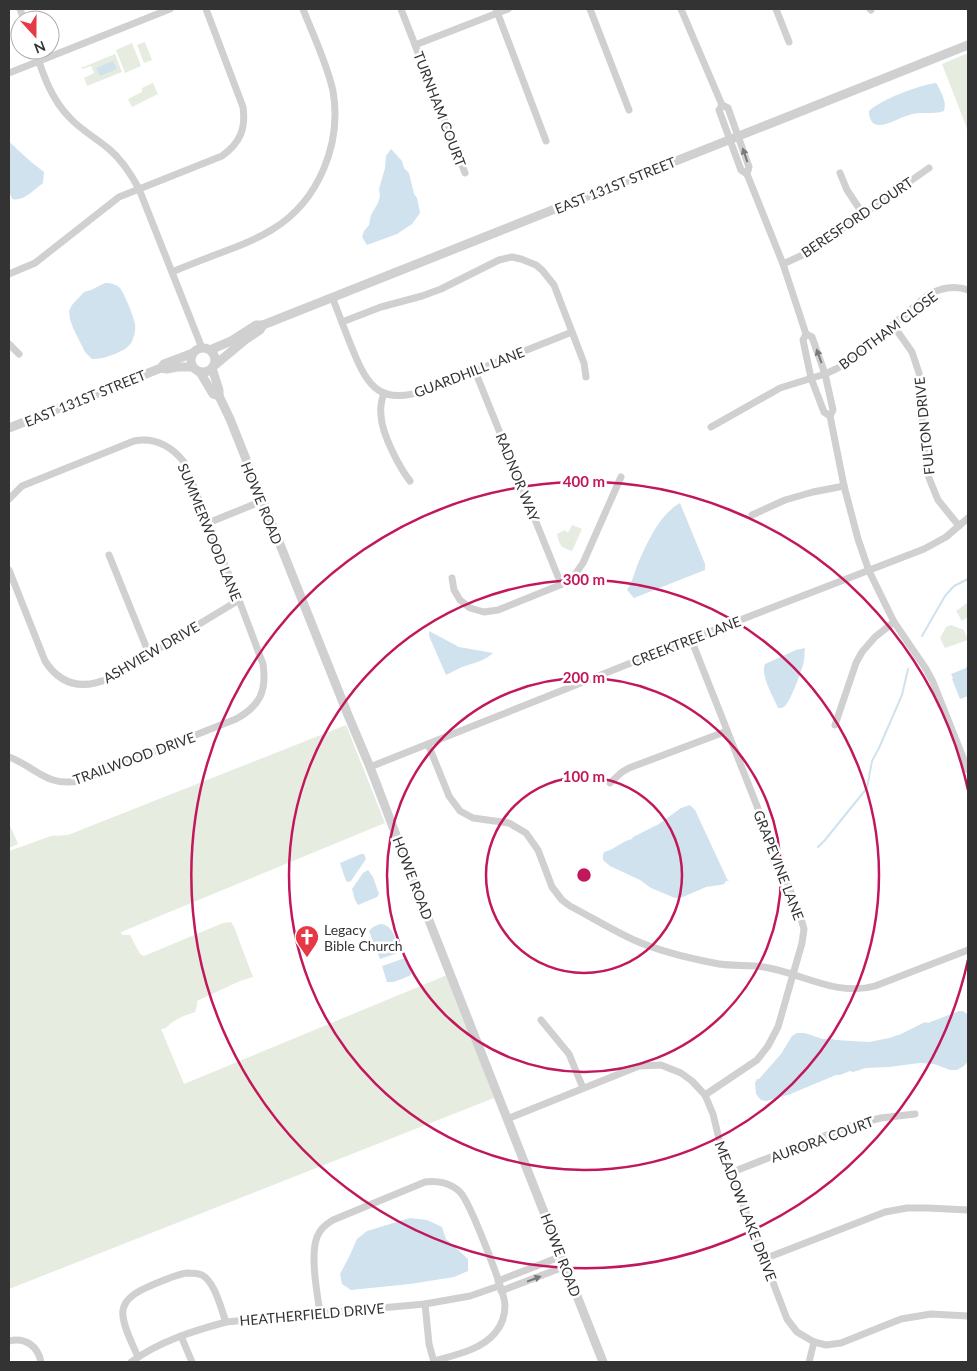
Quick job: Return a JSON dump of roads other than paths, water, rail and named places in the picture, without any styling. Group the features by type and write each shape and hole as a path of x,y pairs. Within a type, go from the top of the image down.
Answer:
{"street":[{"path":"9,73 170,9"},
{"path":"9,274 35,262 114,200 222,156 233,147 244,127 245,118 240,96 206,9"},
{"path":"172,272 258,238 274,229 295,212 306,200 326,163 331,150 335,121 332,90 327,69 303,9"},
{"name":"TURNHAM COURT","path":"401,9 465,173"},
{"path":"415,45 497,11 508,9"},
{"path":"590,9 629,110"},
{"path":"682,9 722,106 719,110 734,138 741,170 747,174 783,264 806,334 803,340 811,378 824,412 830,416"},
{"path":"776,9 789,42"},
{"path":"497,11 546,141"},
{"name":"EAST 131ST STREET","path":"206,349 231,341 256,325 262,325 968,45"},
{"path":"39,61 54,98 62,109 80,127 119,158 139,189 172,272 206,349 215,357 213,367 205,372 196,369 191,360 195,351 206,349"},
{"name":"BERESFORD COURT","path":"783,264 808,252 929,168"},
{"path":"840,173 847,190 864,214"},
{"path":"342,322 381,307 441,289 498,260 512,257 536,264 554,285 584,363 586,377"},
{"name":"BOOTHAM CLOSE","path":"712,427 780,388 825,374 848,362 928,295 936,291 957,288 968,290"},
{"path":"332,297 364,376 373,386 384,393 380,410 382,422 398,464 410,481"},
{"name":"EAST 131ST STREET","path":"213,367 260,330 262,325"},
{"name":"FULTON DRIVE","path":"893,325 912,352 919,373 924,456 929,478 938,500 959,526"},
{"name":"GUARDHILL LANE","path":"384,393 397,396 414,395 572,332"},
{"path":"806,334 812,337 825,374 833,410 830,416 844,486 858,540 869,571 894,622 933,682 965,751 968,770"},
{"path":"9,344 19,354"},
{"name":"EAST 131ST STREET","path":"9,428 161,368 164,364 193,353"},
{"name":"HOWE ROAD","path":"213,367 219,390 218,396 230,420 370,767 422,904 603,1362"},
{"name":"EAST 131ST STREET","path":"161,368 196,369"},
{"name":"HOWE ROAD","path":"196,369 213,394 218,396"},
{"name":"RADNOR WAY","path":"475,370 561,584"},
{"name":"SUMMERWOOD LANE","path":"9,499 18,489 32,481 134,441 142,439 153,440 178,454 184,462 263,664 264,685 262,694 257,702"},
{"path":"452,578 454,590 460,600 470,608 484,612 498,610 561,584 574,576 583,563 621,477"},
{"path":"752,515 785,500 844,486"},
{"path":"208,523 262,502"},
{"name":"CREEKTREE LANE","path":"370,767 691,639 924,549 946,537 968,518"},
{"path":"109,555 149,654"},
{"name":"ASHVIEW DRIVE","path":"9,570 45,661 54,673 72,684 96,684 110,678 239,600"},
{"path":"835,724 856,663 862,652 875,637 894,622"},
{"name":"GRAPEVINE LANE","path":"691,639 804,929 802,944 778,1027 768,1046 757,1060 704,1096"},
{"name":"TRAILWOOD DRIVE","path":"9,757 48,779 71,782 229,722 244,715 257,702"},
{"path":"610,783 629,768 727,731"},
{"path":"428,744 449,796 460,811 473,818 509,823 526,833 538,850 552,886 562,900 633,939 655,948 716,964 764,967 838,988 861,989 875,986 968,950"},
{"path":"541,1020 569,1054 583,1088"},
{"name":"MEADOW LAKE DRIVE","path":"508,1119 639,1066 661,1065 681,1073 692,1081 704,1096 713,1114 721,1148 730,1173 788,1319 796,1332 814,1342"},
{"name":"AURORA COURT","path":"730,1173 852,1125 881,1118 915,1114"},
{"path":"320,1313 314,1246 317,1236 322,1229 333,1220 425,1182 436,1181 448,1184 459,1191 467,1202 500,1286 505,1306 502,1321 496,1333 485,1342 479,1346 434,1362 429,1344 424,1304"},
{"path":"764,1259 885,1212 907,1208 968,1210"},
{"name":"HEATHERFIELD DRIVE","path":"500,1286 562,1256"},
{"name":"HEATHERFIELD DRIVE","path":"131,1362 157,1346 195,1330 226,1322 424,1304 470,1296 566,1266"},
{"path":"138,1357 124,1323 124,1309 131,1296 138,1291 168,1279 185,1273 197,1274 207,1279 214,1288 226,1322"},
{"path":"809,1362 814,1342 826,1344 841,1343 901,1320 931,1314 968,1316"},
{"path":"181,1336 192,1362"},
{"path":"9,1341 20,1340 32,1345 36,1349 41,1362"}],"water":[{"path":"113,61 117,69 100,76 96,68"},
{"path":"935,83 943,97 944,111 913,114 882,125 876,125 871,120 869,111 875,106 910,90"},
{"path":"9,142 44,172 43,183 20,199 12,199 9,191"},
{"path":"391,149 402,161 404,168 409,173 420,213 412,224 397,234 367,245 362,237 378,203 386,156"},
{"path":"105,283 115,285 122,291 133,316 135,331 131,343 124,350 106,357 92,359 85,352 73,328 69,311 84,292"},
{"path":"680,503 705,564 705,570 634,598 627,590 646,545 666,514"},
{"path":"429,631 459,647 493,653 481,661 446,675 429,636"},
{"path":"805,648 803,664 793,691 785,706 778,708 764,674 765,664"},
{"path":"968,666 968,696 960,699 951,674"},
{"path":"690,805 695,810 729,881 675,898 651,888 640,880 610,866 603,860 604,852 632,839 659,824 681,808"},
{"path":"364,854 366,859 351,881 346,881 340,863"},
{"path":"368,870 373,877 379,894 377,897 358,905 352,889 363,873"},
{"path":"380,924 385,925 391,930 401,952 380,959 369,931"},
{"path":"405,958 411,975 396,981 387,982 382,966"},
{"path":"963,1011 968,1015 968,1061 957,1070 950,1070 934,1064 920,1063 866,1068 836,1075 788,1095 766,1101 761,1100 756,1094 755,1083 757,1079 781,1054 792,1036 797,1033 805,1033 823,1039 869,1042 901,1034 925,1022 928,1023"},
{"path":"410,1218 427,1220 442,1227 446,1239 468,1259 468,1271 454,1277 410,1284 351,1290 342,1284 340,1274 357,1239 367,1231"}],"waterway":[{"path":"922,636 945,596 954,586 968,579"},
{"path":"818,847 867,788 872,761 902,695 908,669"}],"place":[{"name":"Legacy Bible Church","path":"307,958"}]}
